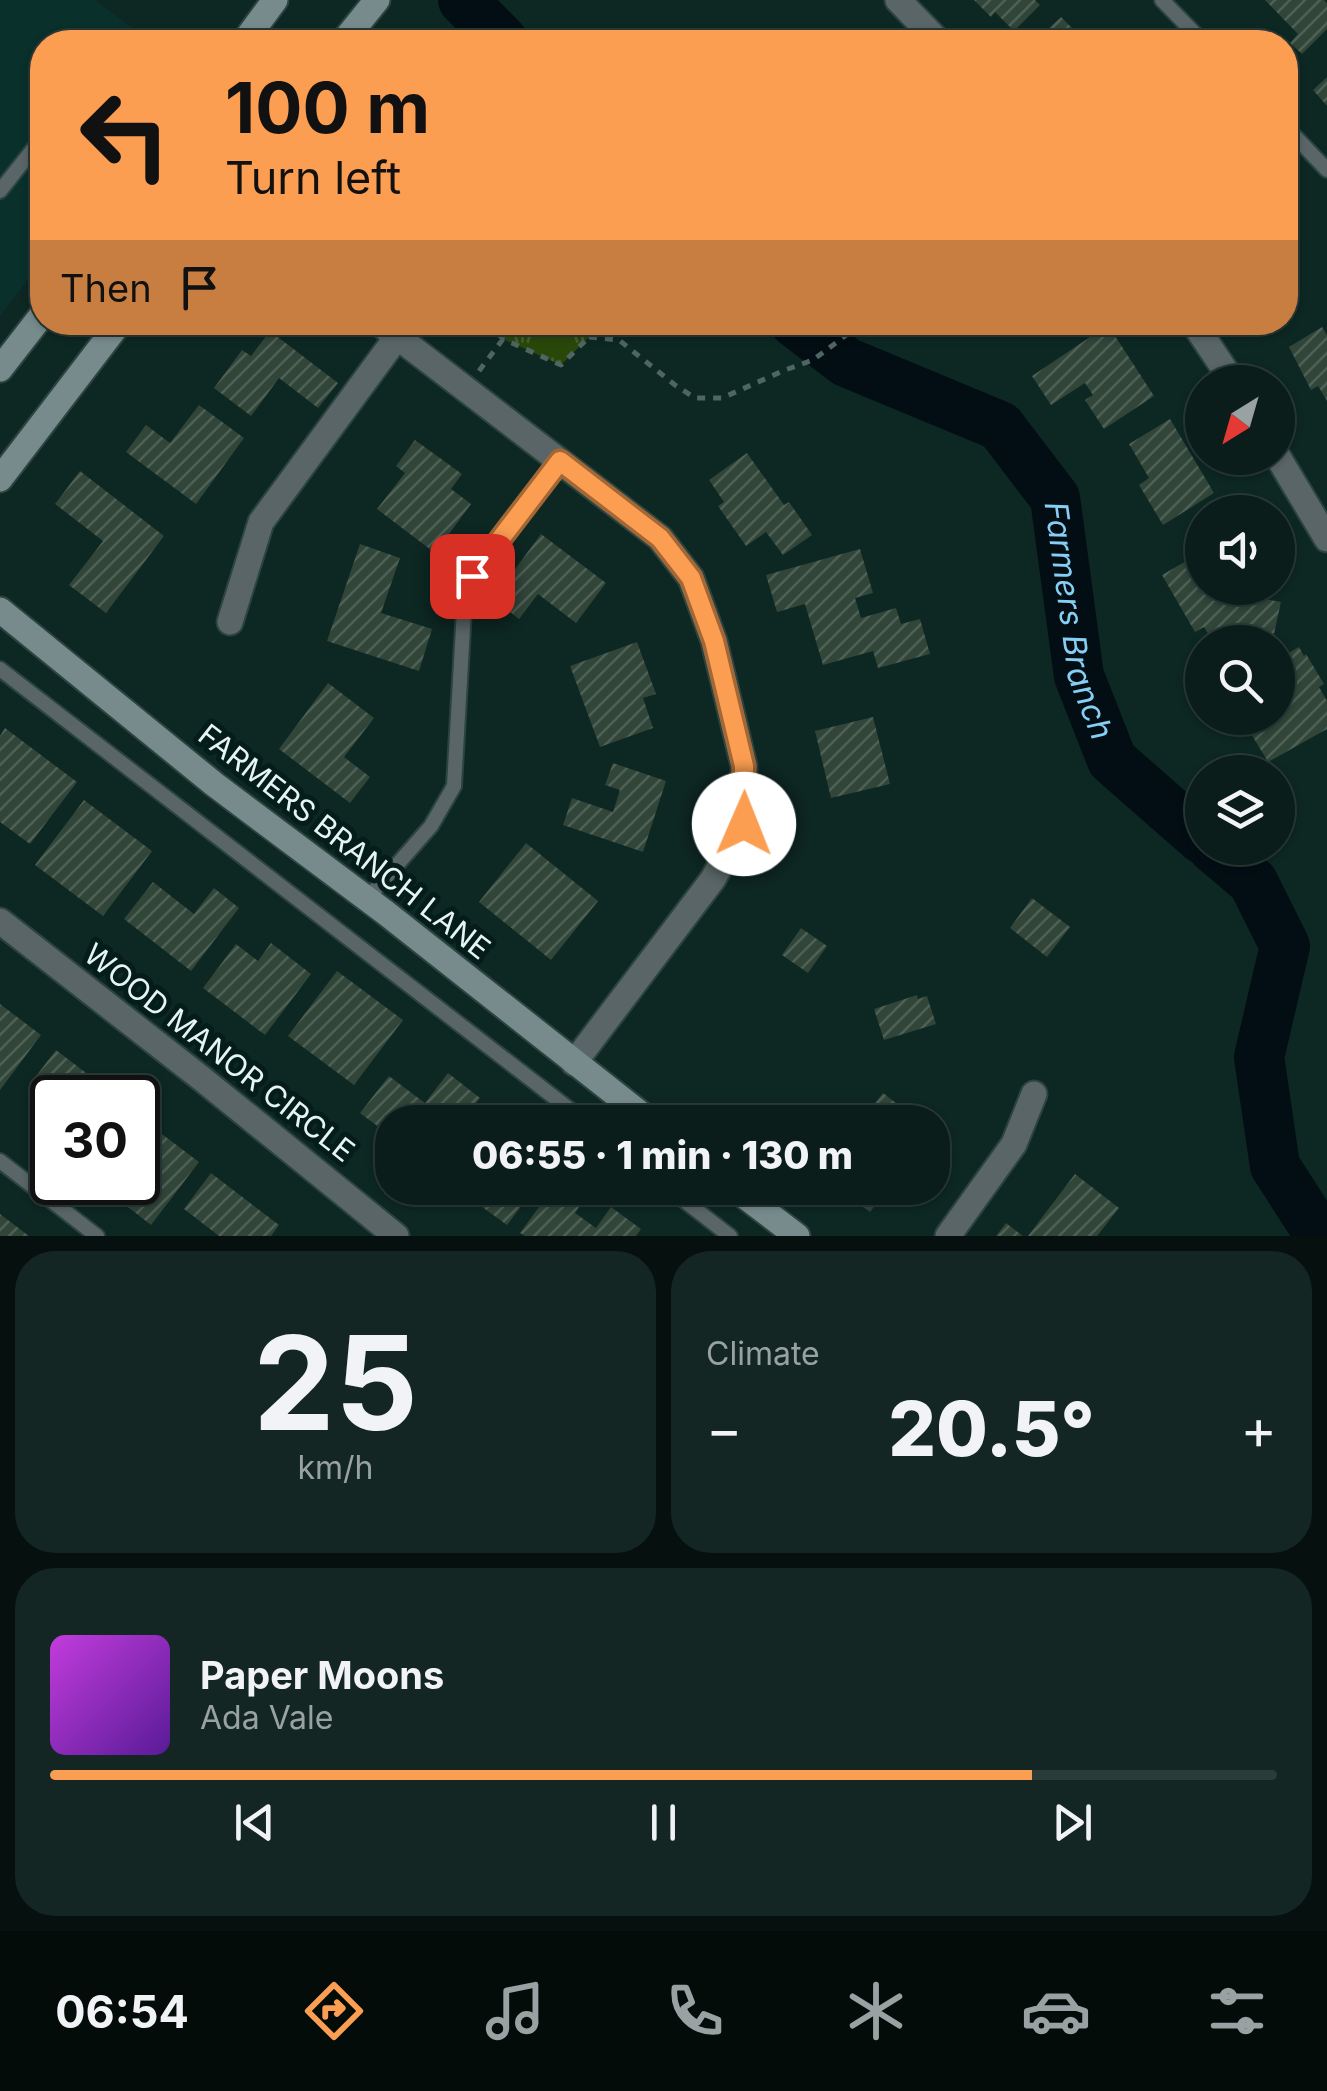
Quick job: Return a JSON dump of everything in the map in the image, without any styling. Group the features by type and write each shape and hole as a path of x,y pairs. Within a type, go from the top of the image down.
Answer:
{"street":[{"path":"253,30 275,0"},
{"path":"353,30 377,0"},
{"path":"898,0 927,30"},
{"path":"0,369 30,330"},
{"path":"0,479 110,335"},
{"path":"230,622 261,522 385,335"},
{"path":"395,335 660,538 691,578 714,641 744,766 744,824 713,879 574,1064"},
{"path":"1201,335 1221,365"},
{"path":"1289,475 1327,539"},
{"name":"FARMERS BRANCH LANE","path":"0,610 214,784 628,1105"},
{"name":"WOOD MANOR CIRCLE","path":"0,922 396,1236"},
{"path":"948,1236 1014,1144 1034,1094"},
{"path":"756,1205 797,1236"}],"lane":[{"path":"1162,0 1191,30"},
{"path":"1298,140 1327,170"},
{"path":"0,192 30,153"},
{"path":"367,899 431,826 454,786 465,592 472,576 560,461"},
{"path":"0,669 564,1105"},
{"path":"0,1161 97,1236"},
{"path":"690,1205 730,1236"}],"path":[{"path":"499,335 561,365 589,337 619,340 696,398 722,398 812,360 847,335"},
{"path":"465,389 503,339"}],"shaded area":[{"path":"0,0 95,0 135,30 30,30 30,277 0,316"}],"green space":[{"path":"499,335 589,335 561,365"}],"building":[{"path":"974,0 1035,0 1040,5 1015,30 995,12 991,17"},
{"path":"1265,0 1327,3 1327,29 1302,54 1298,50 1298,30"},
{"path":"1061,17 1074,30 1047,30"},
{"path":"1327,77 1327,106 1313,90"},
{"path":"1322,327 1327,335 1327,401 1318,386 1311,390 1289,347"},
{"path":"267,335 275,335 338,383 318,408 279,378 251,416 214,388 242,350 251,356"},
{"path":"1093,335 1114,335 1154,396 1104,429 1085,400 1093,395 1085,383 1051,405 1032,376"},
{"path":"199,405 244,438 196,504 126,452 146,425 170,443"},
{"path":"1170,419 1185,444 1185,475 1203,475 1214,493 1185,495 1185,511 1163,525 1139,485 1149,478 1129,444"},
{"path":"415,440 462,474 451,489 471,504 435,553 377,509 405,473 396,466"},
{"path":"747,453 784,505 789,502 812,535 783,555 766,532 746,546 718,506 724,502 709,480"},
{"path":"80,471 164,536 106,613 69,585 103,541 55,504"},
{"path":"541,534 606,583 576,623 538,594 519,619 493,599"},
{"path":"360,544 400,558 381,613 432,629 419,671 327,641"},
{"path":"860,549 873,593 855,598 861,618 896,608 901,624 920,619 930,654 878,668 873,651 823,665 805,604 777,612 766,575"},
{"path":"1185,562 1185,605 1280,605 1276,625 1191,625 1162,575"},
{"path":"637,642 656,694 643,698 653,728 600,747 570,666"},
{"path":"1299,647 1306,654 1324,684 1319,687 1327,701 1327,729 1281,755 1264,755 1252,735 1295,735 1295,649"},
{"path":"328,683 374,718 344,757 370,777 350,803 279,749"},
{"path":"873,717 890,784 831,798 815,731"},
{"path":"5,728 77,782 30,844 0,822 0,736"},
{"path":"613,763 666,781 643,852 563,825 572,798 613,812 620,790 605,785"},
{"path":"84,800 152,851 103,916 35,865"},
{"path":"526,843 598,901 551,960 479,902"},
{"path":"153,882 194,914 214,888 239,908 191,971 124,919"},
{"path":"1032,898 1070,927 1047,957 1010,928"},
{"path":"801,928 827,946 808,973 782,955"},
{"path":"271,943 311,974 265,1035 203,988 236,944 258,961"},
{"path":"337,971 403,1020 354,1085 288,1036"},
{"path":"917,995 918,999 927,996 936,1024 884,1040 874,1009"},
{"path":"0,1004 41,1035 0,1090"},
{"path":"56,1050 89,1075 37,1075"},
{"path":"448,1073 480,1098 474,1105 375,1105 375,1124 360,1113 389,1076 425,1103"},
{"path":"883,1093 899,1105 873,1105"},
{"path":"160,1133 199,1162 151,1225 128,1207 160,1205"},
{"path":"211,1173 279,1225 271,1236 219,1236 184,1209"},
{"path":"1075,1174 1119,1208 1097,1236 1028,1236"},
{"path":"479,1205 522,1205 507,1225"},
{"path":"541,1205 581,1205 575,1213 596,1228 611,1207 641,1229 636,1236 520,1233"},
{"path":"0,1214 29,1236 0,1236"},
{"path":"1006,1223 1023,1236 996,1236"}],"waterway":[{"name":"Farmers Branch","path":"463,0 492,30"},
{"name":"Farmers Branch","path":"811,335 846,362 1000,426 1055,498 1079,676 1112,760 1185,824"},
{"name":"Farmers Branch","path":"1233,865 1253,882 1285,946 1259,1057 1275,1166 1320,1236"}],"route":[{"path":"472,576 560,461 660,538 691,578 714,641 744,766 744,824"}]}
